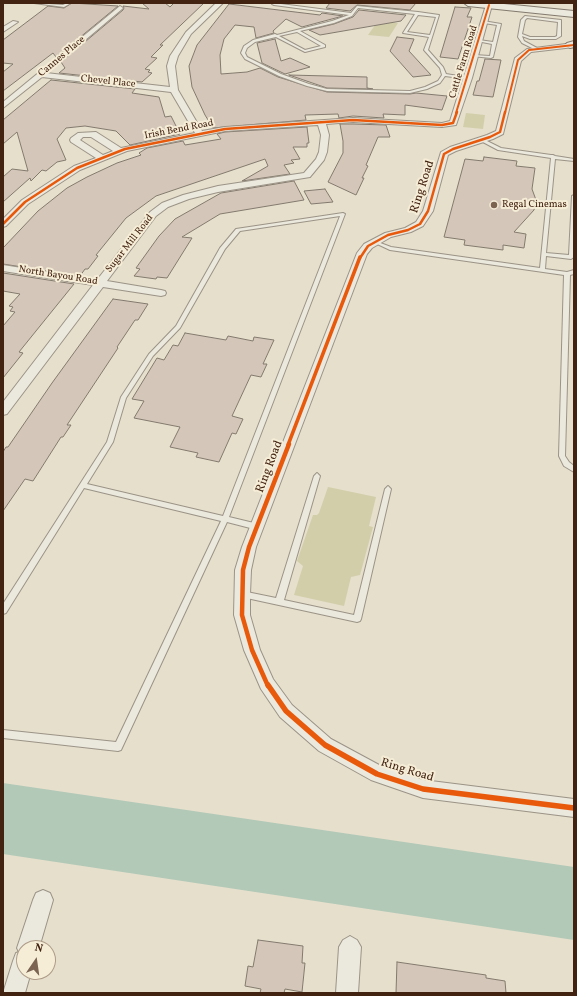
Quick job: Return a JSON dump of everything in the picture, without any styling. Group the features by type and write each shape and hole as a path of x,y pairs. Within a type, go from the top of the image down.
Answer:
{"main road":[{"path":"468,3 527,10 574,8"},
{"path":"558,9 574,15"}],"street":[{"path":"200,134 174,90 171,66 174,56 188,34 220,3"},
{"name":"Cattle Farm Road","path":"453,123 468,78 489,5"},
{"name":"Cannes Place","path":"3,106 120,8"},
{"path":"3,20 14,22 3,30"},
{"name":"Ring Road","path":"573,45 537,48 523,55 515,64 501,130 494,136 464,144 444,154 428,211 420,224 408,230 388,235 375,242 362,253 250,547 243,570 242,615 252,650 267,684 286,711 325,744 377,774 423,789 574,808"},
{"name":"Chevel Place","path":"41,75 174,90"},
{"name":"Irish Bend Road","path":"3,224 25,202 77,168 120,151 225,129 354,120 442,125 453,123"},
{"name":"Sugar Mill Road","path":"3,411 153,214 165,205 186,197 218,189 307,175 320,160 323,152 325,135 321,122"},
{"path":"102,158 74,140 77,136 93,134 120,151"},
{"name":"North Bayou Road","path":"3,268 161,293"},
{"path":"30,940 43,900"},
{"path":"347,993 350,947"},
{"path":"14,993 18,980"}],"lane":[{"path":"36,3 64,6 68,3"},
{"path":"275,3 274,4 352,14"},
{"path":"312,9 317,3"},
{"path":"365,3 357,5 352,14 333,22 254,41 245,47 243,53 246,58 280,75 327,90 410,92 426,88 439,82 444,75"},
{"path":"357,5 438,16 426,50 442,68 444,75"},
{"path":"521,35 530,38 556,38 559,36 560,21 527,10 523,20 520,37 522,42 537,48"},
{"path":"418,13 405,33 430,36"},
{"path":"474,56 491,57 499,24 484,22"},
{"path":"275,35 305,51 324,46 298,31"},
{"path":"530,38 528,40 530,43 537,48"},
{"path":"479,41 494,42"},
{"path":"444,75 468,78"},
{"path":"482,140 505,150 574,160"},
{"path":"542,271 553,156"},
{"path":"544,254 571,257 574,196"},
{"path":"3,611 110,442 123,398 151,355 178,327 223,248 238,230 343,214 225,519 118,747 3,734"},
{"path":"375,242 390,248 542,271 567,274 574,272"},
{"path":"567,274 562,456 566,464 574,470"},
{"path":"279,602 317,476"},
{"path":"82,485 258,527"},
{"path":"242,594 357,619 388,489"}],"shaded area":[{"path":"378,21 398,23 389,37 368,35"},
{"path":"466,113 485,115 483,129 463,127"},
{"path":"328,487 376,497 369,526 373,527 360,575 351,577 344,606 294,595 303,566 297,561 313,515 317,515 319,513"},
{"path":"3,783 574,867 574,940 3,854"}],"building":[{"path":"72,3 118,6 56,57 53,53 3,91 3,72 13,64 3,63 3,40 48,6 64,8"},
{"path":"142,3 165,3 170,7 174,3 204,3 160,45 163,45 151,57 157,58 145,69 150,70 148,72 152,73 142,82 59,73 65,68 61,62 123,10 123,6 149,9"},
{"path":"330,3 416,3 410,10 357,5 350,11 326,8"},
{"path":"229,4 320,15 322,13 343,16 302,27 286,19 273,31 274,33 256,38 254,27 235,25 224,39 220,55 221,74 247,72 260,68 278,77 327,92 416,93 447,96 442,110 405,105 405,115 383,114 384,118 353,116 339,118 338,114 305,115 306,120 213,128 192,87 189,66 197,45"},
{"path":"455,7 471,8 467,17 472,17 458,59 440,57"},
{"path":"359,10 406,15 401,21 320,35 309,30 334,24 353,17"},
{"path":"397,37 414,39 409,51 431,75 413,77 390,51"},
{"path":"275,39 281,61 290,58 310,67 285,74 262,63 257,43"},
{"path":"485,59 501,60 493,97 473,95 477,81 479,81"},
{"path":"289,75 367,77 367,88 373,89 327,88"},
{"path":"51,80 135,89 132,93 159,97 165,117 171,116 180,134 130,145 116,131 85,126 66,128 57,139 66,160 57,162 46,171 42,170 31,181 30,178 3,202 3,177 12,169 28,171 17,132 3,144 3,120"},
{"path":"340,124 386,125 390,137 378,137 366,165 368,166 362,178 364,178 356,195 328,182 343,153 343,141"},
{"path":"307,127 309,143 307,143 307,147 293,147 300,159 291,160 294,163 284,165 290,174 242,181 268,166 265,159 156,196 126,218 96,255 98,256 88,269 85,269 80,276 3,264 3,248 38,211 67,188 117,163 141,155 139,153 147,148 183,141 185,145 221,139 217,134 225,132"},
{"name":"Regal Cinemas","path":"484,157 517,161 516,166 535,168 532,189 536,200 534,210 514,232 526,234 524,248 503,245 503,250 464,245 465,240 444,237 465,159 483,161"},
{"path":"294,181 304,200 220,214 182,237 192,238 167,278 157,277 156,279 134,276 140,269 136,268 159,236 175,219 221,193"},
{"path":"325,189 333,202 311,204 304,191"},
{"path":"3,273 74,284 19,352 23,353 3,378 3,326 15,312 10,311 13,307 9,306 20,294 3,291"},
{"path":"113,299 148,304 138,320 135,320 117,347 118,348 67,425 71,425 63,437 61,437 33,481 25,479 3,511 3,452"},
{"path":"185,333 226,340 228,336 253,341 254,337 274,340 263,364 267,364 261,377 251,375 232,416 243,419 236,434 232,433 219,462 196,457 198,453 170,447 180,427 134,418 144,401 132,399 157,358 164,360 173,345 178,346"},
{"path":"258,940 303,946 302,963 305,963 302,992 285,989 284,993 260,993 261,989 245,986 248,966 253,967"},
{"path":"397,962 486,975 486,978 505,981 506,993 396,993"}],"cycle path":[{"path":"3,224 25,202 77,168 125,149 225,129 353,120 442,125 453,123 468,78 489,5"},
{"path":"574,45 529,50 518,60 500,132 490,137 453,149 444,154 428,211 420,224 408,230 388,235 368,246 362,253 249,547 243,570 242,594 242,615 252,650 267,684 286,711 325,745 377,774 423,789 574,808"}],"place":[{"name":"Regal Cinemas","path":"494,205"}]}
